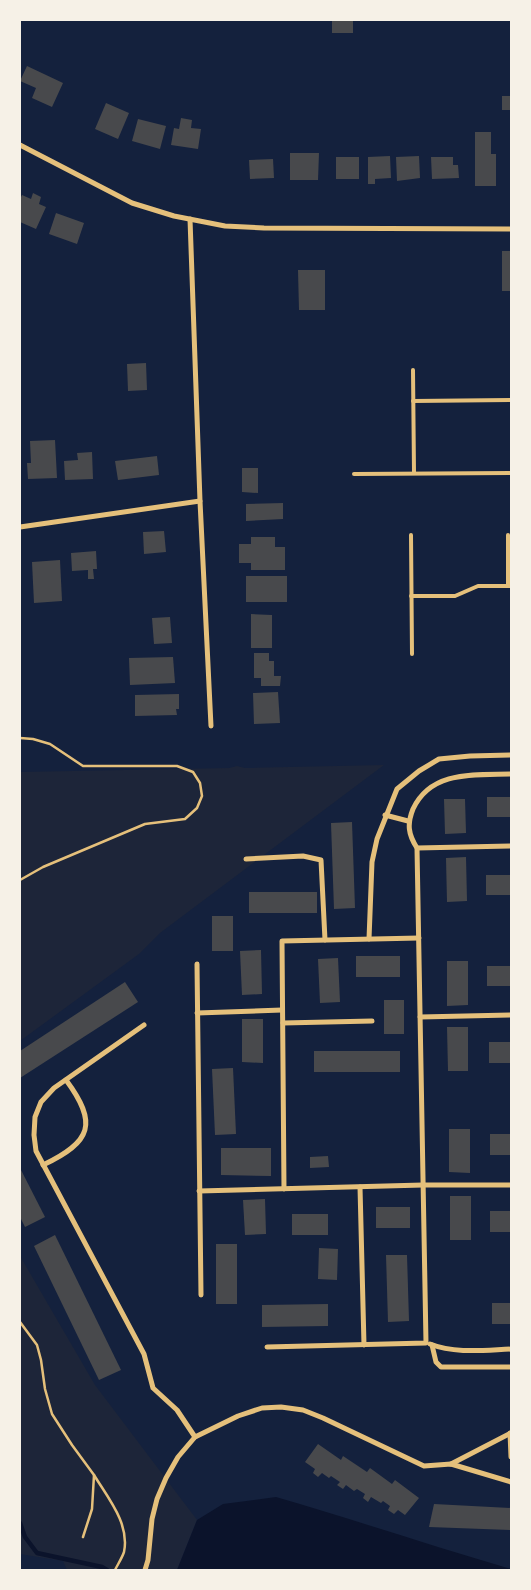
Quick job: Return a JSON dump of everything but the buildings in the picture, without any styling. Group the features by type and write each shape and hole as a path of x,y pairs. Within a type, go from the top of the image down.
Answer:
{"street":[{"path":"20,145 132,204 190,220 225,226 264,228 511,229"},
{"path":"190,220 200,500 211,726"},
{"path":"20,527 200,500"},
{"path":"368,939 372,862 377,839 396,789 419,771 439,760 470,756 511,755"},
{"path":"511,774 460,775 437,782 425,791 416,802 408,821 411,839 417,848 423,1185 429,1344 436,1362 441,1367 511,1367"},
{"path":"385,815 408,821"},
{"path":"417,848 511,846"},
{"path":"246,860 303,856 321,860 324,940"},
{"path":"284,1189 282,941 419,938"},
{"path":"197,964 201,1295"},
{"path":"198,1013 282,1010"},
{"path":"420,1017 511,1015"},
{"path":"283,1023 372,1021"},
{"path":"144,1025 54,1088 41,1102 35,1117 34,1135 36,1151 144,1354 153,1388 177,1410 195,1437"},
{"path":"44,1165 75,1147 85,1132 86,1114 78,1097 66,1080"},
{"path":"199,1191 423,1185 511,1185"},
{"path":"360,1187 364,1345"},
{"path":"267,1347 429,1344 441,1349 456,1350 511,1349"},
{"path":"145,1570 148,1560 152,1519 166,1478 178,1457 195,1437 238,1416 262,1408 281,1407 303,1410 424,1466 450,1464 511,1482"},
{"path":"450,1464 511,1433 511,1457"}],"lane":[{"path":"413,370 414,473"},
{"path":"413,401 511,400"},
{"path":"354,474 511,473"},
{"path":"411,535 412,654"},
{"path":"411,596 454,596 478,586 510,586 508,535"}],"path":[{"path":"20,738 33,739 50,744 83,766 177,766 193,772 200,783 202,796 197,808 185,819 145,824 43,867 20,880"},
{"path":"20,1322 37,1344 45,1389 52,1414 114,1507 125,1531 124,1553 115,1570"},
{"path":"84,1537 92,1509 94,1475"}],"shaded area":[{"path":"384,765 160,933 139,954 20,1041 20,772 229,768 237,766 245,768"},
{"path":"20,1256 95,1385 197,1520 177,1570 67,1570 63,1561 20,1554"},
{"path":"276,1497 511,1570 177,1570 197,1520 223,1504"}],"waterway":[{"path":"20,1523 25,1537 37,1553 102,1567 107,1570"}]}
